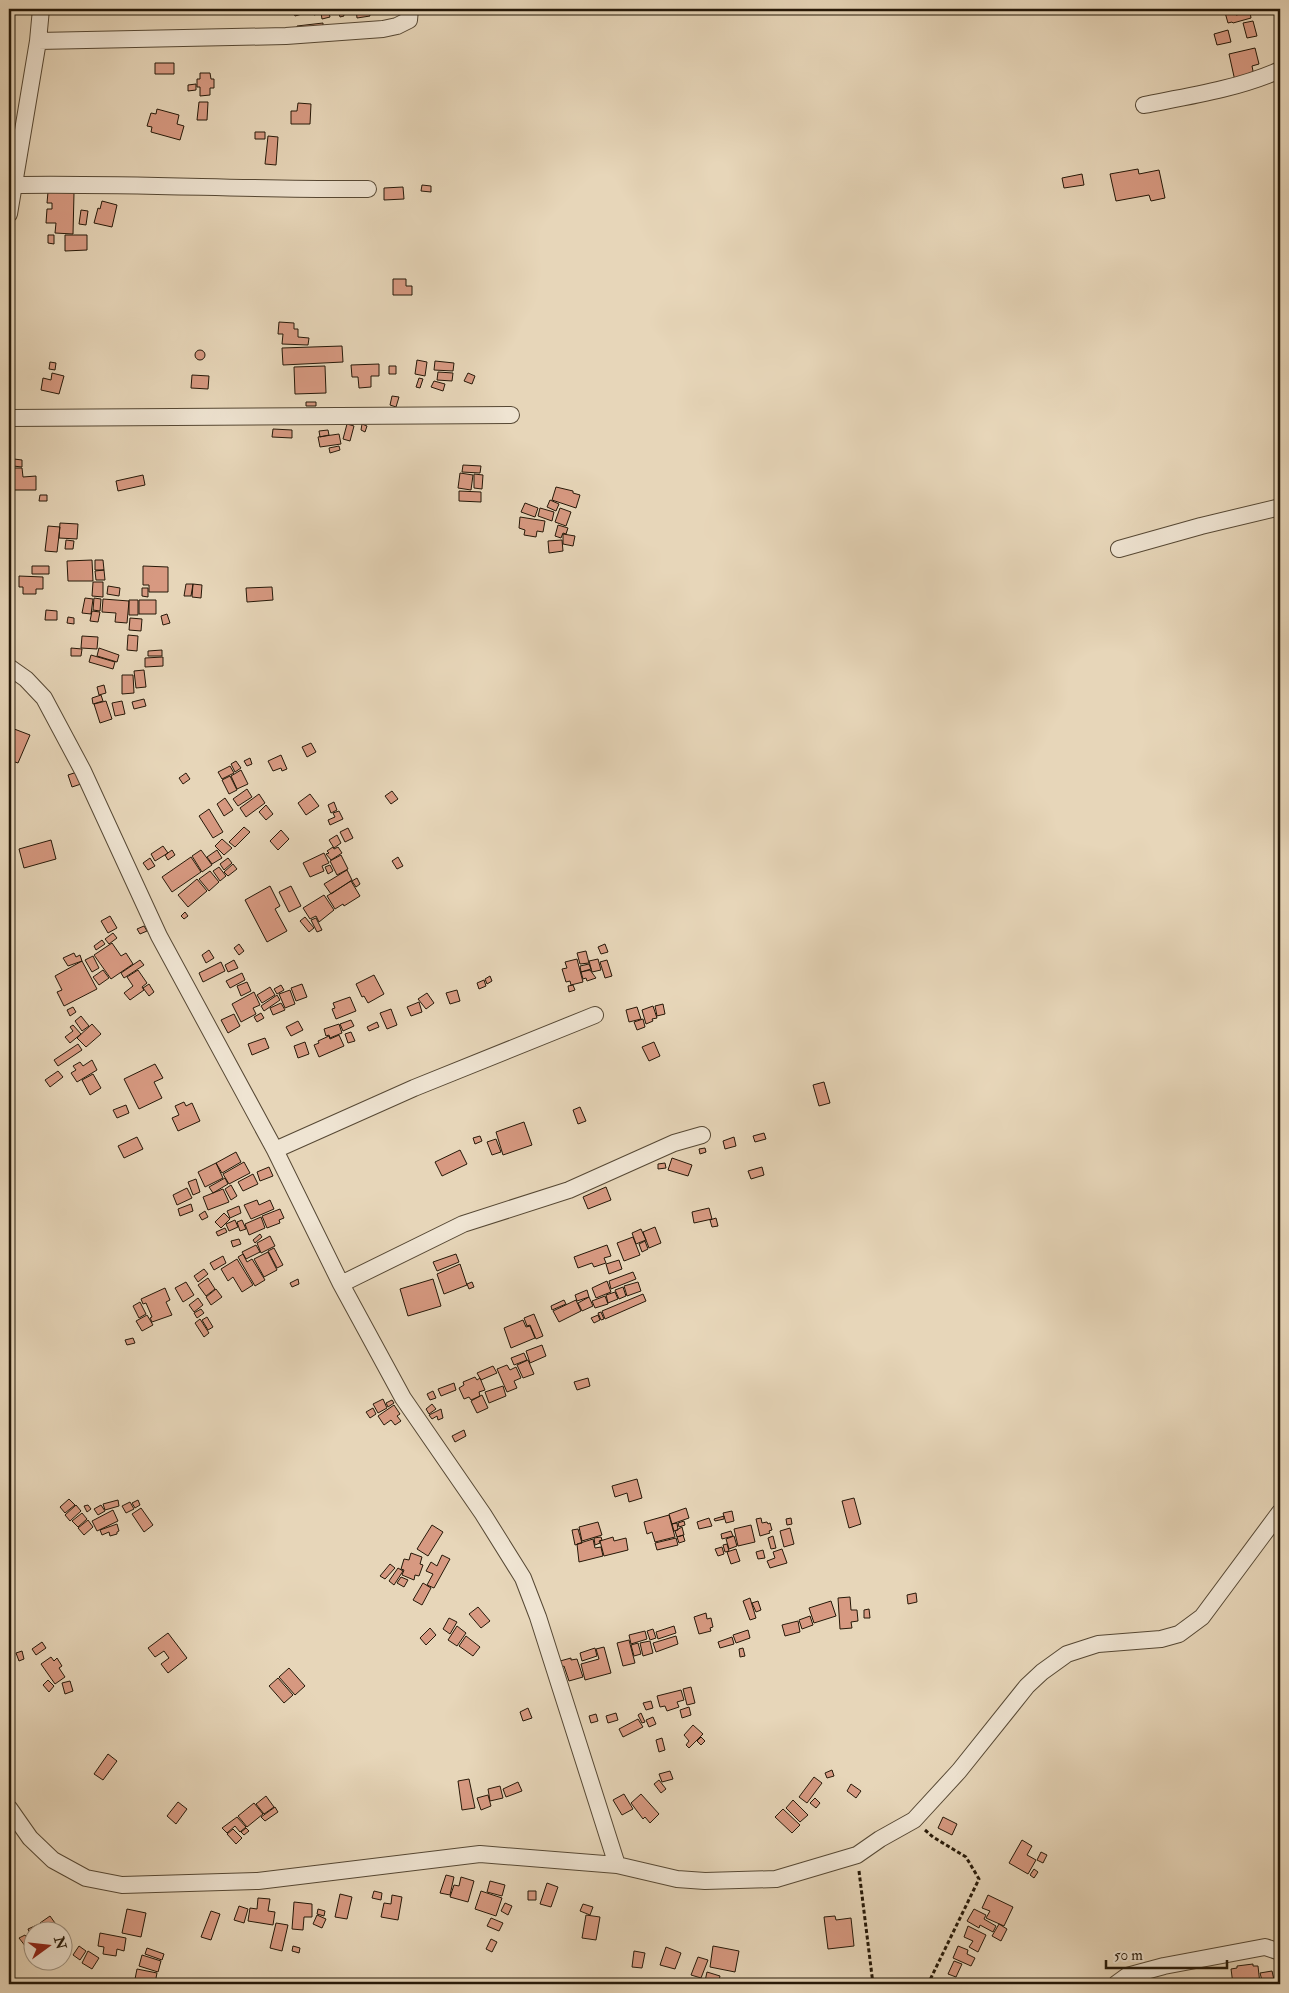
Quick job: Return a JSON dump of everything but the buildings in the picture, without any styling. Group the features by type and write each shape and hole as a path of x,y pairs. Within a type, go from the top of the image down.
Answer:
{"street":[{"path":"9,214 38,42 40,9"},
{"path":"38,42 286,36 383,29 397,26 408,20 410,9"},
{"path":"1144,105 1212,92 1258,79 1280,70"},
{"path":"13,185 80,184 273,190 368,189"},
{"path":"9,418 511,415"},
{"path":"1119,549 1201,526 1280,507"},
{"path":"9,667 26,679 44,698 82,771 160,936 275,1150 341,1284 403,1398 483,1514 523,1578 538,1617 617,1865"},
{"path":"275,1150 414,1088 595,1015"},
{"path":"341,1284 463,1224 569,1190 674,1143 702,1135"},
{"path":"9,1808 30,1838 53,1860 86,1878 122,1885 258,1881 480,1854 617,1865 677,1879 737,1881 776,1879 857,1855 880,1839 914,1820 959,1771 1027,1686 1042,1672 1067,1654 1098,1644 1161,1639 1178,1634 1202,1617 1280,1512"},
{"path":"1116,1984 1127,1976 1164,1966 1265,1947 1280,1952"}],"path":[{"path":"914,1820 933,1837 966,1858 979,1879 928,1984"},
{"path":"857,1855 873,1984"}]}
